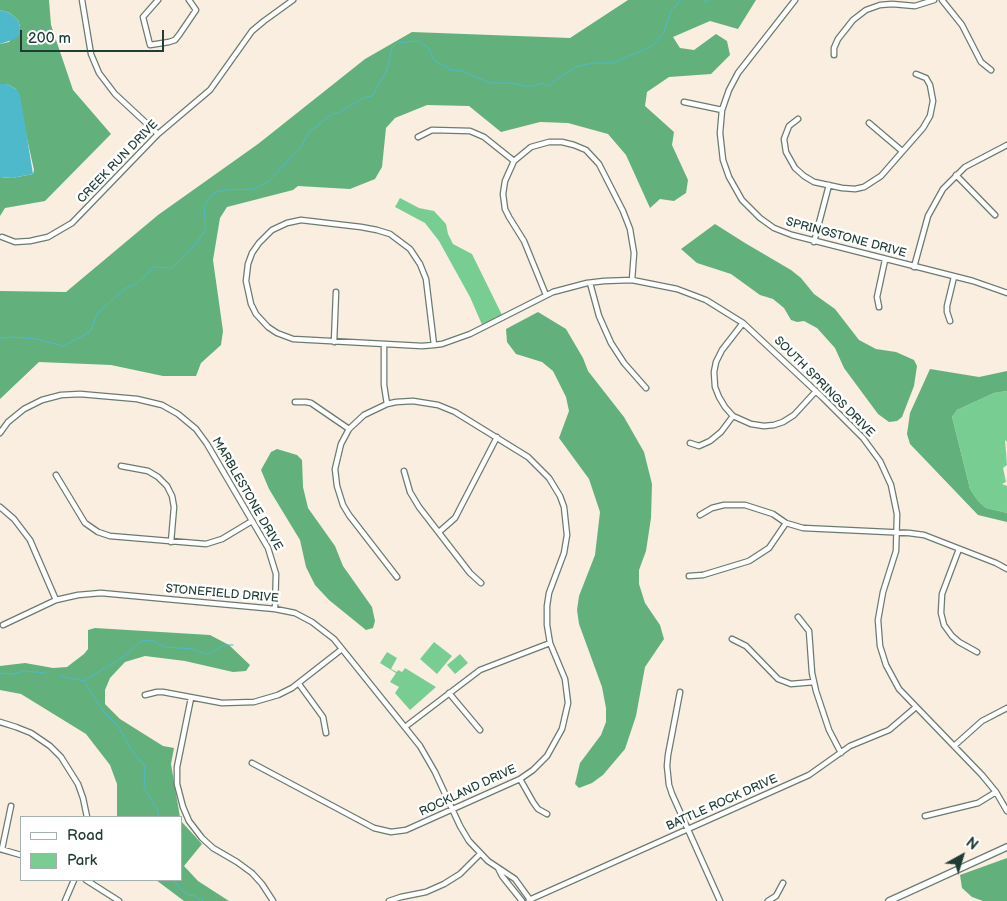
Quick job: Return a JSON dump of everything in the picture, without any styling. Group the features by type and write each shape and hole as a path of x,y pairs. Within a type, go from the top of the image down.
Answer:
{"street":[{"path":"82,0 91,54 99,73 110,88 158,134"},
{"path":"158,0 143,18 150,45 153,46 175,40 179,36 196,10 188,0"},
{"name":"CREEK RUN DRIVE","path":"2,237 15,242 30,241 48,237 67,227 81,215 158,134 210,90 258,25 293,0"},
{"name":"SPRINGSTONE DRIVE","path":"795,0 738,73 729,90 722,110 720,133 723,160 729,177 742,200 760,218 774,228 792,235 991,286 1007,293"},
{"path":"834,55 834,48 838,39 853,20 866,10 880,5 892,4 915,6 934,0"},
{"path":"942,0 962,25 981,62 991,70"},
{"path":"798,119 792,122 785,133 788,158 795,168 814,182 850,189 864,187 881,176 925,124 932,107 933,96 926,78 916,74"},
{"path":"684,102 722,110"},
{"path":"869,123 902,151"},
{"path":"418,137 432,130 470,131 484,137 514,161"},
{"path":"546,295 524,241 509,217 504,203 505,181 514,161 531,147 553,141 574,144 593,156 603,171 630,229 634,253 632,280"},
{"name":"SPRINGSTONE DRIVE","path":"914,267 925,224 943,189 956,175 979,158 1007,144"},
{"path":"956,175 995,215"},
{"path":"814,242 829,185"},
{"name":"SOUTH SPRINGS DRIVE","path":"434,345 424,274 416,256 402,242 390,234 323,221 301,220 282,225 263,238 250,258 246,281 251,304 263,322 282,335 292,339 434,345 450,342 470,334 554,292 590,283 632,280 662,285 692,294 720,308 743,323 863,438 880,461 888,476 894,495 898,533 894,558 880,606 879,637 882,655 899,689 982,775 996,792 1007,811"},
{"path":"879,307 877,298 885,260"},
{"path":"950,321 947,306 954,277"},
{"path":"590,283 599,316 611,343 624,363 646,388"},
{"path":"334,342 336,292"},
{"path":"743,323 722,350 716,362 714,372 718,397 733,416 751,424 774,425 794,415 816,392"},
{"path":"384,344 384,385 387,404"},
{"name":"MARBLESTONE DRIVE","path":"0,433 8,422 24,410 42,400 56,396 80,394 137,399 154,402 178,414 202,436 268,548 274,564 277,584 275,609"},
{"name":"ROCKLAND DRIVE","path":"252,763 382,831 395,832 406,830 520,778 533,770 548,756 558,739 565,720 568,702 563,671 550,643 547,624 549,593 562,560 566,545 567,526 564,507 555,486 542,468 528,457 455,412 438,405 413,401 387,404 364,415 349,429 341,444 336,461 339,495 349,515 398,577"},
{"path":"295,402 311,404 349,429"},
{"path":"690,444 699,446 710,441 721,432 733,416"},
{"path":"439,532 451,523 497,438"},
{"path":"121,466 148,471 167,486 172,496 174,507 171,542"},
{"path":"404,471 414,500 470,573 481,582"},
{"path":"56,475 82,519 92,528 110,536 200,544 212,543 252,521"},
{"path":"700,515 712,508 724,505 745,505 773,514 786,523 803,528 924,535 1007,569"},
{"path":"0,507 14,519 30,540 56,600"},
{"path":"689,576 703,575 750,561 769,548 786,523"},
{"path":"959,549 942,594 941,613 944,625 952,636 977,652"},
{"name":"STONEFIELD DRIVE","path":"3,625 56,600 78,595 101,593 275,609 295,613 329,634 342,649 405,727 429,761 465,836 480,854 515,879 530,901"},
{"path":"798,617 809,632 814,682 829,730 841,753"},
{"path":"732,639 746,646 778,679 797,685 814,682"},
{"path":"405,727 487,666 550,643"},
{"path":"145,696 163,692 222,703 243,704 272,697 299,684 342,649"},
{"path":"299,684 323,717 326,733"},
{"path":"680,692 667,766 670,791 720,901"},
{"path":"449,693 480,730"},
{"path":"191,698 177,767 177,784 183,807 189,821 202,838 252,873 273,901"},
{"name":"BATTLE ROCK DRIVE","path":"530,901 809,775 850,746 889,730 916,708"},
{"path":"954,746 982,721 1007,708"},
{"path":"0,722 16,726 31,733 50,746 61,757 78,784 87,816"},
{"path":"520,778 538,809 547,814"},
{"path":"925,816 978,803 996,792"},
{"path":"11,806 1,849 20,855"},
{"path":"889,901 1007,847"},
{"path":"389,901 426,892 444,884 460,874 480,854"},
{"name":"STONEFIELD DRIVE","path":"498,868 522,901"},
{"path":"65,901 74,881"},
{"path":"88,881 119,901"},
{"path":"768,901 776,896 782,883"}],"green space":[{"path":"0,0 49,0 51,25 73,90 111,134 45,201 5,208 0,216 0,177 12,178 33,174 34,170 16,89 7,84 0,84 0,44 9,42 20,27 18,20 10,13 0,10"},
{"path":"628,0 756,0 738,29 710,21 673,37 680,48 694,50 716,34 727,41 730,55 711,74 669,77 647,92 645,106 674,132 672,145 688,180 686,193 674,201 660,199 650,208 626,155 608,134 568,123 540,122 501,132 469,106 427,105 395,118 386,128 382,167 375,179 350,189 298,186 293,190 227,207 220,218 213,260 223,331 221,345 201,363 196,376 163,376 111,365 39,362 0,399 0,291 66,292 158,215 258,144 365,59 412,32 570,38"},
{"path":"400,198 419,208 434,211 446,224 453,244 472,254 503,317 483,327 470,297 439,241 425,223 395,207"},
{"path":"715,224 801,278 814,294 835,309 859,340 876,349 896,352 914,360 917,366 914,386 902,417 897,421 889,422 878,414 844,368 835,348 817,328 804,321 797,322 791,320 784,308 773,299 760,295 731,274 697,263 681,249"},
{"path":"538,312 566,329 583,358 588,371 624,417 644,452 652,484 651,518 646,551 639,570 639,584 645,603 660,625 664,639 645,667 636,716 625,749 603,775 592,783 579,788 575,784 580,763 601,735 606,722 606,708 602,687 579,624 577,610 579,596 595,555 600,512 589,479 559,438 569,411 566,397 553,371 542,362 516,354 507,342 506,329"},
{"path":"930,369 979,377 1007,371 1007,391 994,393 957,410 952,417 970,489 978,501 986,508 1007,513 1007,522 978,515 910,444 907,434 910,413"},
{"path":"1007,391 1007,442 1005,440 1007,465 1003,468 1006,482 1002,484 1007,486 1007,513 986,508 978,501 970,489 952,417 957,410 994,393"},
{"path":"277,449 297,455 302,460 303,487 308,508 335,546 343,566 372,607 375,621 373,628 366,630 329,600 315,585 306,567 300,540 269,489 261,470 271,452"},
{"path":"95,628 210,635 229,645 250,665 246,671 233,672 185,661 145,656 125,662 110,678 105,690 105,704 120,719 163,746 174,748 171,764 180,816 117,816 117,784 110,765 86,734 21,694 0,690 0,666 25,663 53,668 67,667 88,649 88,630"},
{"path":"434,642 452,656 437,674 420,659"},
{"path":"387,652 397,658 391,669 402,672 405,668 436,687 410,710 395,693 399,687 390,682 396,673 380,663"},
{"path":"460,654 468,663 455,674 447,665"},
{"path":"182,822 202,844 184,866 198,881 229,901 184,901 157,881 182,881"},
{"path":"1007,858 1007,901 983,901 972,897 962,888 960,875"}],"water":[{"path":"0,10 10,13 18,20 20,34 15,39 0,44"},
{"path":"0,84 7,84 16,89 20,95 33,174 12,178 0,177"}],"waterway":[{"path":"0,338 36,339 63,346 90,332 97,314 126,288 136,284 154,267 172,268 198,241 206,229 204,207 213,193 259,187 270,180 301,147 309,132 332,114 338,113 363,98 372,96 387,70 392,48 397,43 418,41 428,47 434,60 438,63 450,70 462,71 490,83 512,83 525,86 543,83 550,86 554,81 578,66 595,63 613,63 652,46 664,32 671,11 681,0"},
{"path":"703,0 706,2 710,0"},
{"path":"60,676 84,681 126,655 142,641 151,640 165,647 193,649 205,654 224,645 233,645"},
{"path":"0,673 14,674 24,671 46,673"},
{"path":"84,681 104,712 118,726 132,751 144,765 144,788 157,809 159,816"},
{"path":"175,881 188,895 195,896 203,901"}]}
